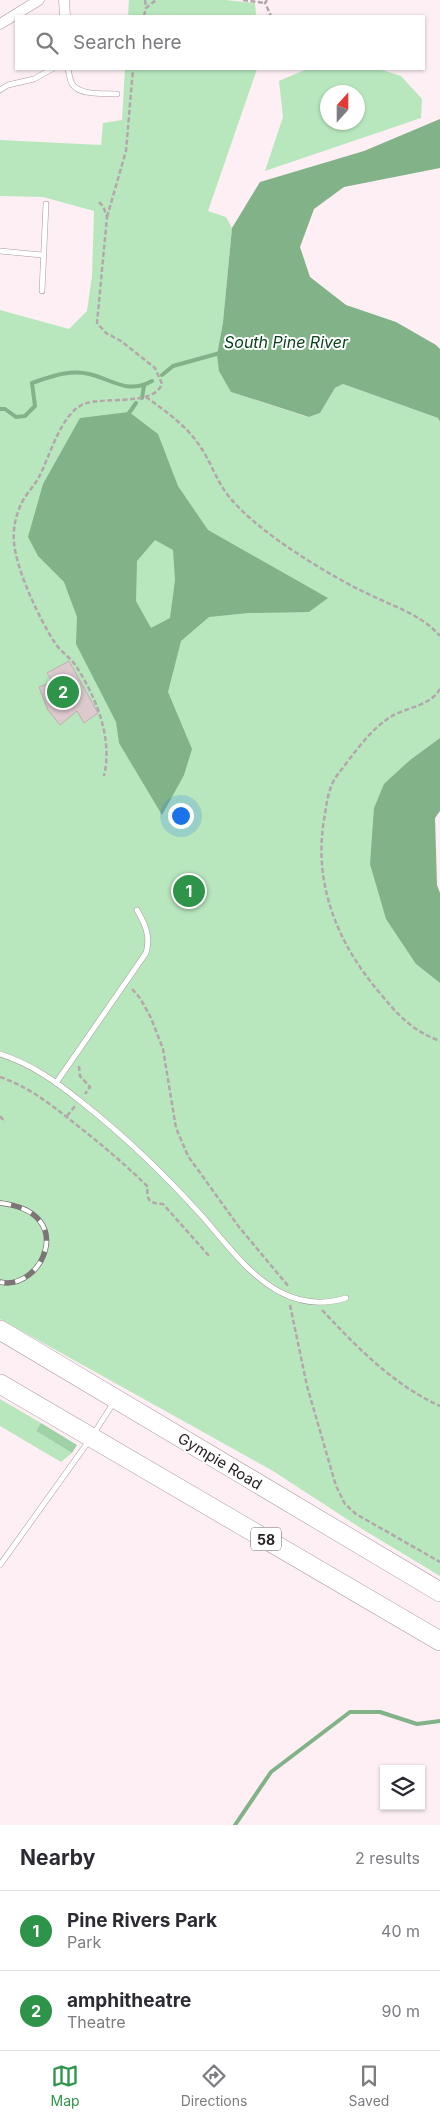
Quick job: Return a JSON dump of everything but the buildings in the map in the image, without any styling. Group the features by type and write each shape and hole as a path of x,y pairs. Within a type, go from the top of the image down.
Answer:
{"highway":[{"name":"Gympie Road","path":"0,1330 440,1592"},
{"name":"58","path":"0,1384 440,1641"}],"street":[{"path":"0,24 39,0"},
{"path":"64,0 66,15"}],"lane":[{"path":"0,90 8,85 34,79 50,70"},
{"path":"68,70 71,83 77,89 85,92 117,94"},
{"path":"42,291 42,255 46,204"},
{"path":"0,251 42,255"},
{"path":"56,1083 146,953 149,944 148,932 137,910"},
{"path":"0,1054 24,1063 56,1083 80,1100 150,1160 240,1259 267,1284 290,1296 315,1303 327,1303 346,1298"},
{"path":"0,1565 91,1438 116,1399"}],"path":[{"path":"144,15 145,0"},
{"path":"146,8 156,0"},
{"path":"243,0 266,1 271,15"},
{"path":"104,776 106,749 102,716 74,664 62,653 44,625 19,565 15,549 14,530 19,507 39,476 66,418 83,404 146,397 160,389 162,384 155,368 121,341 106,333 97,323 107,217 126,151 133,70"},
{"path":"99,202 103,206 107,217"},
{"path":"146,397 181,424 198,442 222,487 240,509 263,529 345,582 431,625 440,636"},
{"path":"440,688 431,699 392,716 372,732 336,776 328,795 321,852 322,870 332,912 338,930 354,960 400,1017 423,1034 440,1041"},
{"path":"67,1116 90,1087 78,1072 80,1064 73,1059"},
{"path":"0,1077 35,1094 67,1116 134,1173 148,1187 148,1199 152,1203 163,1204 210,1257"},
{"path":"0,1116 5,1122"},
{"path":"315,1303 373,1362 405,1386 440,1406"}],"shaded area":[{"path":"129,0 225,0 255,3 256,15 128,15"},
{"path":"125,70 257,70 208,211 226,217 232,228 223,322 217,355 231,392 308,417 320,413 335,388 343,384 438,418 440,422 440,738 410,760 416,964 440,983 440,1576 362,1529 273,1471 0,1319 0,310 69,329 87,311 92,276 94,211 43,197 0,196 0,140 101,145 103,123 122,120"},
{"path":"305,70 382,70 401,76 422,99 421,118 265,171 283,117 279,81"},
{"path":"0,1399 41,1423 36,1431 72,1453 61,1462 0,1426"},
{"path":"41,1423 77,1445 72,1453 36,1431"}],"water":[{"name":"South Pine River","path":"440,119 440,168 344,187 314,209 300,247 310,277 346,305 396,322 440,349 440,422 438,418 343,384 335,388 320,413 309,417 231,392 219,371 217,355 223,322 232,228 260,182 364,151"},
{"path":"129,412 158,434 178,486 208,530 328,598 309,612 248,613 209,617 181,641 168,692 192,749 184,775 162,815 119,743 116,722 76,644 77,617 64,582 38,556 28,537 43,484 80,418","holes":["155,540 173,550 175,580 170,618 151,628 136,601 137,561"]},
{"path":"440,738 440,811 435,818 437,885 440,893 440,983 416,964 386,919 370,864 374,808 384,784 410,760"}],"waterway":[{"path":"162,375 173,366 220,353"},
{"path":"0,409 5,409 16,417 25,416 35,406 32,383 60,374 82,373 97,376 120,385 135,387 152,381"},
{"path":"142,398 144,386"},
{"path":"127,416 136,403"},
{"path":"235,1825 271,1772 350,1712 380,1712 417,1724 440,1721"}],"railway":[{"path":"0,1203 25,1209 40,1221 46,1235 45,1250 39,1264 29,1275 15,1282 0,1282"}],"place":[{"name":"amphitheatre","path":"63,692"},
{"name":"Pine Rivers Park","path":"189,891"}]}
